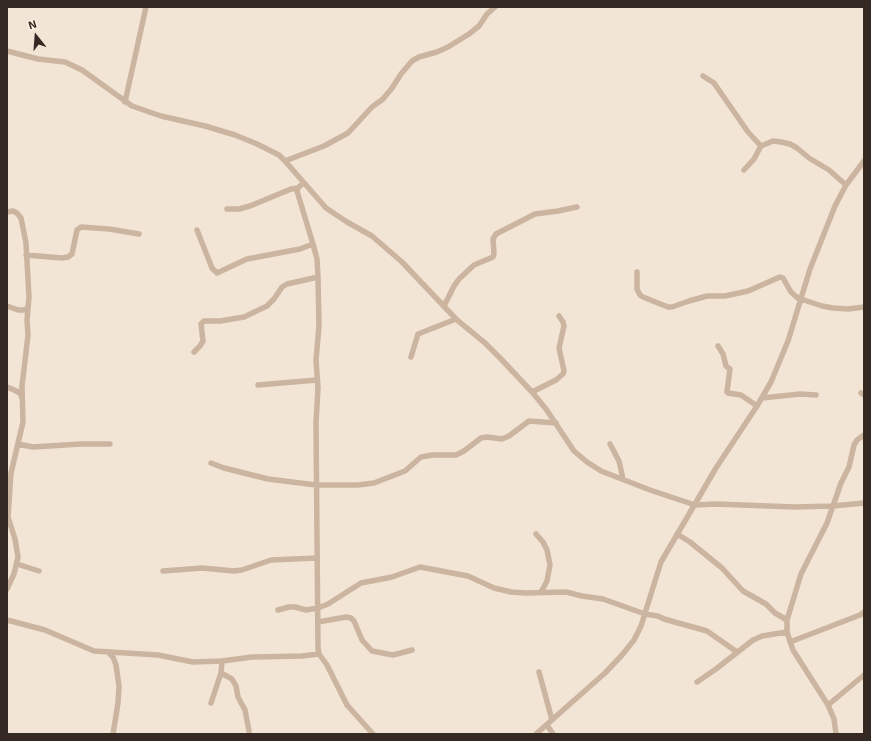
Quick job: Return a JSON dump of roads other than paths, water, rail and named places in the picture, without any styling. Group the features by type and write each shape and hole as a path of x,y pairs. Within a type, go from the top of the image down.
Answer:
{"street":[{"path":"125,102 146,7"},
{"path":"285,161 324,146 348,133 392,88 412,61 419,57 438,52 469,34 479,26 487,14 495,7"},
{"path":"7,50 38,59 66,62 82,70 132,106 161,116 205,126 235,135 279,155 326,208 372,236 402,262 456,319 484,342 532,392 556,423 574,451 601,471 650,490 695,505 715,504 795,507 833,506 864,503"},
{"path":"703,76 714,83 748,132 761,146"},
{"path":"744,170 754,159 761,146 773,141 790,144 829,170 846,185"},
{"path":"536,734 605,673 634,640 641,626 661,562 716,468 771,382 788,341 810,269 835,206 846,185 864,161"},
{"path":"227,210 250,206 291,189 298,188 303,183"},
{"path":"298,188 298,195 317,259 318,277 319,326 316,360 318,648 319,654 332,675 347,705 373,734"},
{"path":"444,306 459,279 474,265 493,257 493,239 496,234 535,214 577,207"},
{"path":"7,212 12,211 17,213 21,218 26,242 28,308 28,335 22,386 22,422 9,486 8,517 18,551 18,557 17,564 7,589"},
{"path":"26,255 62,258 68,257 72,254 77,230 81,227 109,229 139,234"},
{"path":"197,230 212,268 217,273 247,260 300,249 313,244"},
{"path":"637,272 637,288 640,295 668,307 707,296 725,296 748,291 780,277 791,292 801,300 833,308 848,309 864,307"},
{"path":"194,352 203,341 201,324 204,321 220,321 244,317 267,306 282,287 287,284 318,277"},
{"path":"7,306 18,310 28,308"},
{"path":"532,392 556,380 563,374 564,371 559,348 564,326 559,316"},
{"path":"411,357 416,338 420,332 456,319"},
{"path":"718,346 722,351 726,365 730,371 727,392 741,395 757,406"},
{"path":"258,385 317,380"},
{"path":"7,387 20,393 23,400"},
{"path":"762,398 800,394 816,395"},
{"path":"211,463 224,468 268,479 316,485 344,486 374,483 405,471 421,457 433,455 456,455 481,438 487,437 502,439 509,436 529,421 556,423"},
{"path":"836,734 834,719 828,705 793,650 787,632 787,620 801,574 827,523 849,467 856,440 864,435"},
{"path":"18,444 33,447 110,444"},
{"path":"610,444 620,465 623,479"},
{"path":"536,534 543,542 547,550 550,565 547,581 541,592"},
{"path":"677,534 690,542 722,568 744,591 766,604 775,613 787,620"},
{"path":"163,571 202,568 234,571 242,570 271,560 317,558"},
{"path":"17,564 39,571"},
{"path":"278,610 289,607 306,610 318,608 337,599 361,584 420,567 468,576 502,590 526,593 566,592 603,599 645,614 658,616 707,631 737,652"},
{"path":"790,642 860,615 864,612"},
{"path":"318,622 346,617 351,618 354,621 362,640 372,651 393,655 412,650"},
{"path":"7,620 45,630 94,651 158,655 193,662 222,661 252,657 302,656 319,654"},
{"path":"697,682 753,640 762,636 787,632"},
{"path":"108,652 113,657 116,665 119,686 113,734"},
{"path":"211,703 221,673 222,661"},
{"path":"539,672 552,720"},
{"path":"221,673 232,679 236,686 238,697 245,710 250,731"},
{"path":"828,705 864,675"},
{"path":"547,725 553,734"}]}
